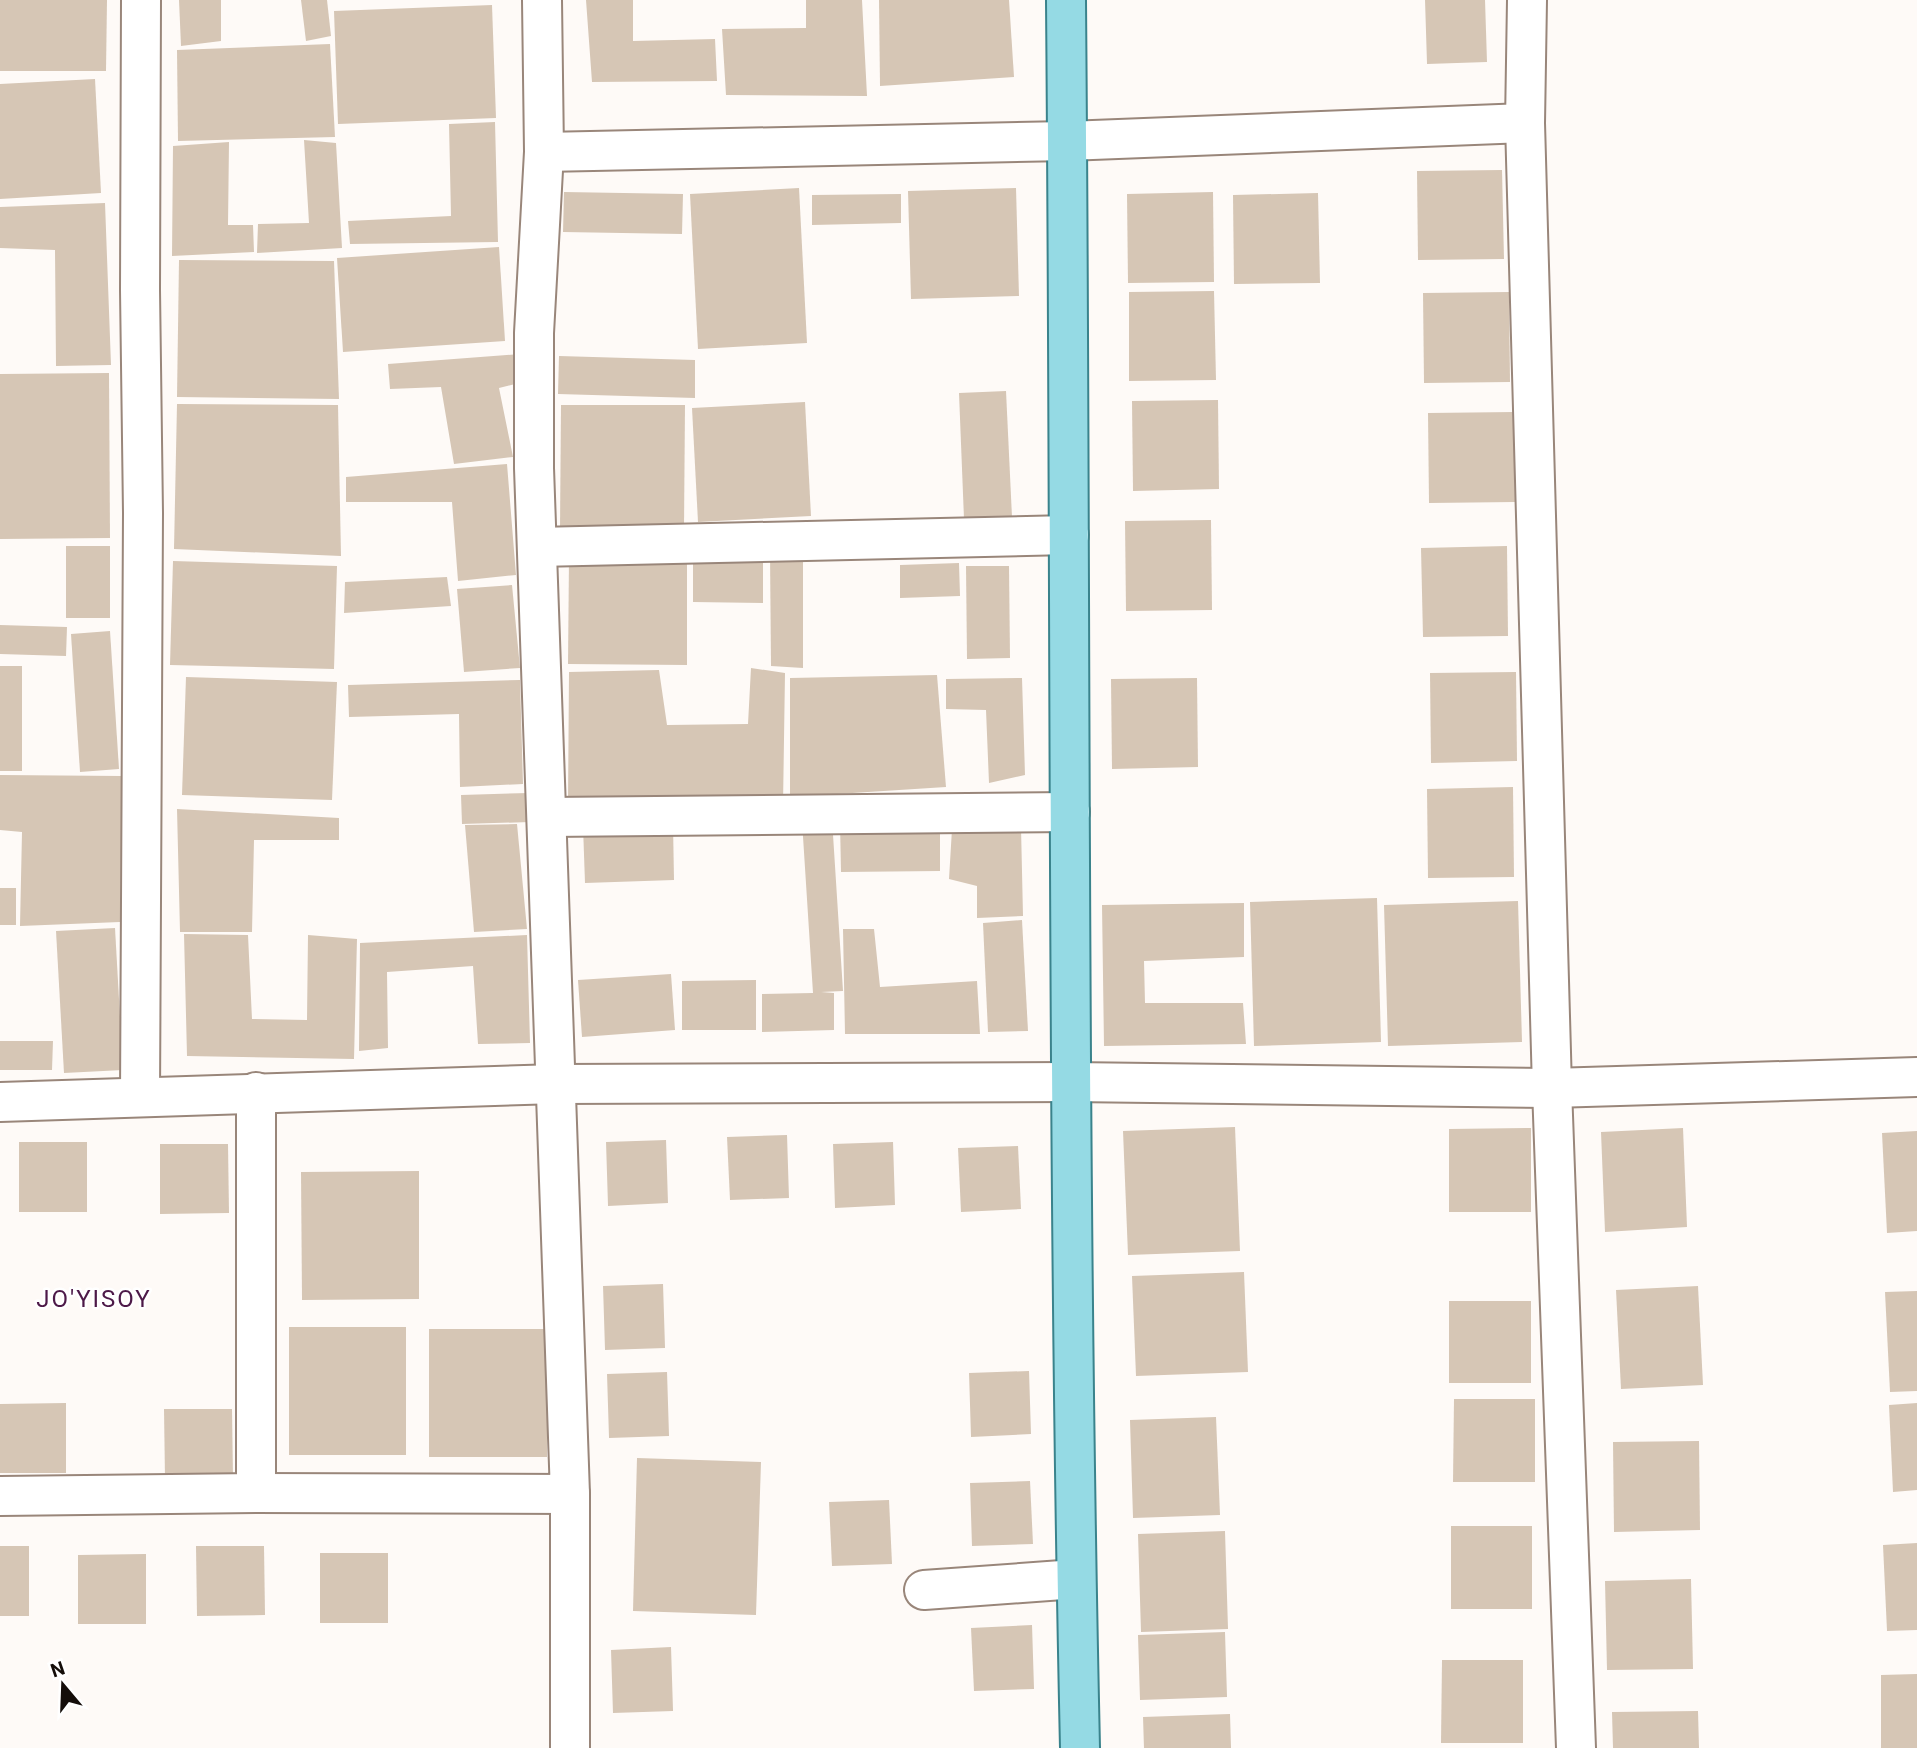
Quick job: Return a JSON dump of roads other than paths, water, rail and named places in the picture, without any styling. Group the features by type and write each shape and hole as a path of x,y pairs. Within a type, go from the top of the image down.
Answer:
{"main road":[{"path":"1066,0 1071,1082 1080,1748"}],"street":[{"path":"140,1097 143,527 141,0"},
{"path":"541,0 544,152 534,333 534,468 570,1494 570,1748"},
{"path":"1527,0 1525,123 1552,1088 1576,1748"},
{"path":"544,152 1067,141 1525,123"},
{"path":"537,547 1069,535"},
{"path":"548,817 1070,812"},
{"path":"0,1102 557,1084 1071,1082 1552,1088 1917,1077"},
{"path":"256,1092 256,1493"},
{"path":"0,1496 256,1493 570,1494"},
{"path":"924,1590 1076,1579"}],"district":[{"name":"JO'YISOY","path":"94,1299"}]}
